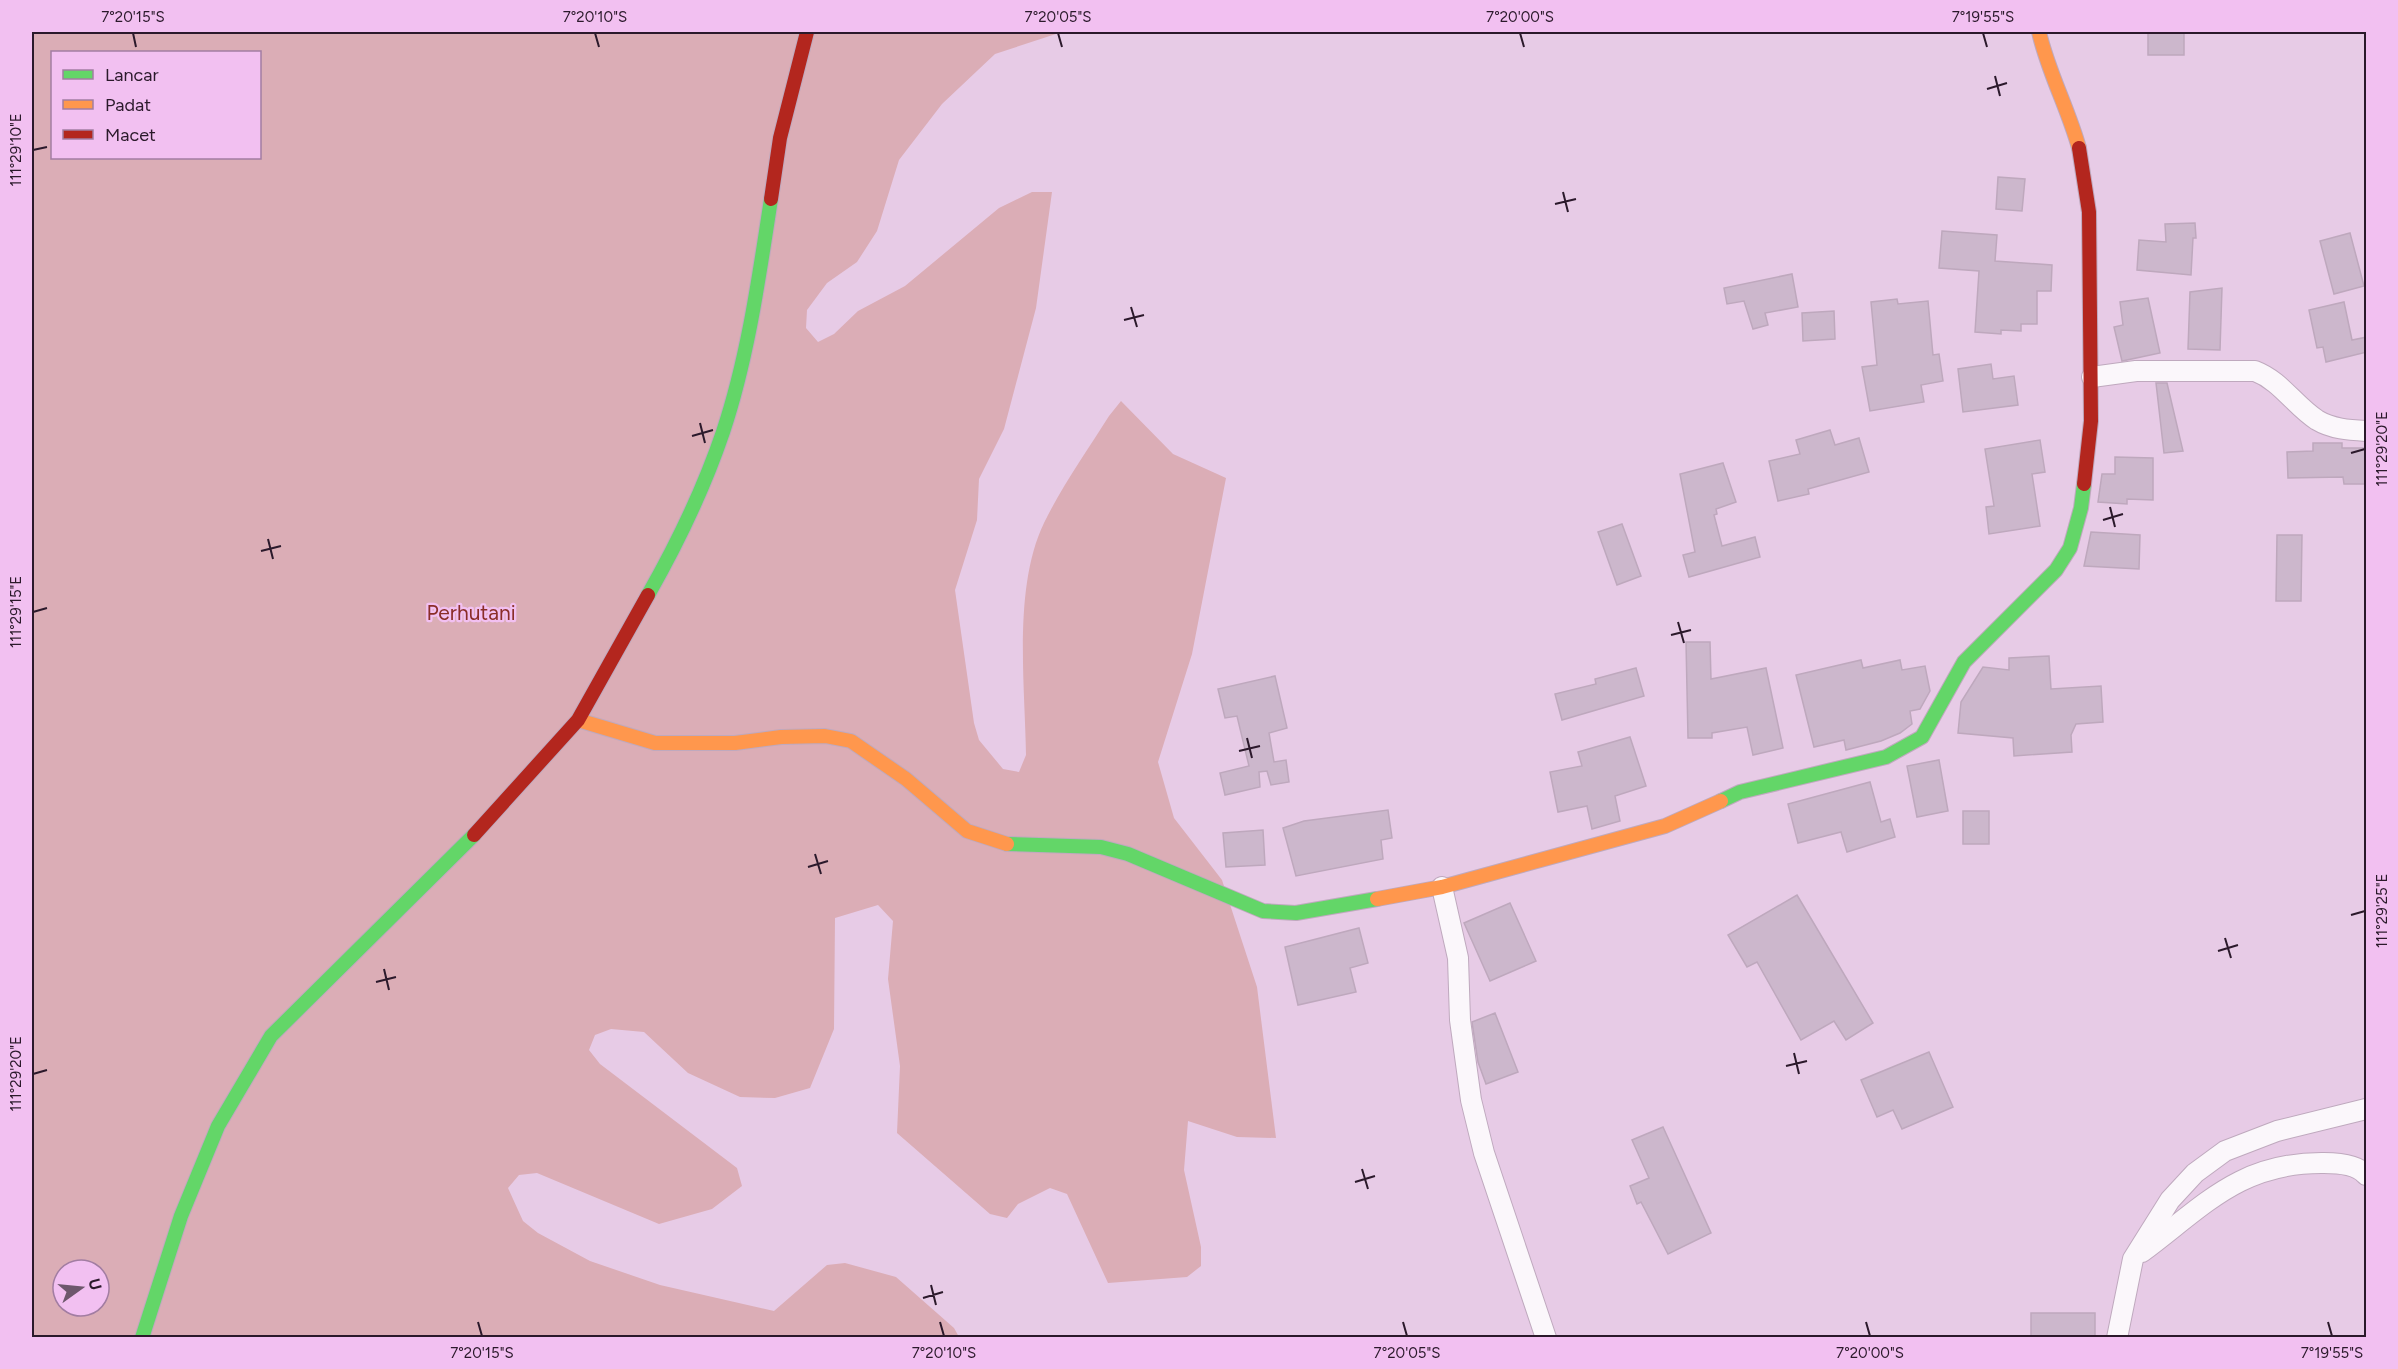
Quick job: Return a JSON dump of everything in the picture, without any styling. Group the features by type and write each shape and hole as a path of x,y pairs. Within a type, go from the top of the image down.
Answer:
{"street":[{"path":"142,1338 181,1216 218,1126 271,1036 471,838 578,720 686,523 723,432 754,309 780,138 807,32"},
{"path":"578,720 655,743 735,743 781,737 825,736 851,741 906,779 967,831 986,839 1006,844 1110,850 1159,867 1244,905 1263,911 1296,913 1442,887 1665,826 1740,792 1886,757 1919,741 1964,662 2056,570 2070,548 2080,508 2091,421 2089,212 2083,163 2071,119 2046,62 2039,32"},
{"path":"2092,377 2136,370 2255,370 2268,376 2316,419 2341,430 2367,431"},
{"path":"1442,887 1458,958 1460,1020 1471,1100 1484,1153 1546,1338"},
{"path":"2117,1338 2133,1258 2170,1200 2195,1173 2225,1151 2277,1131 2367,1109"},
{"path":"2133,1258 2207,1199 2246,1177 2273,1167 2299,1162 2341,1163 2367,1175"}],"green space":[{"name":"Perhutani","path":"32,32 1062,32 995,54 942,104 899,160 877,231 857,262 827,283 807,310 806,328 818,342 834,334 858,311 905,286 999,208 1032,192 1052,192 1036,308 1004,429 979,479 977,520 955,590 974,723 979,740 1003,769 1019,772 1026,755 1023,667 1024,606 1034,548 1044,523 1059,496 1109,416 1121,401 1173,454 1226,478 1192,654 1158,762 1174,818 1222,880 1257,987 1276,1138 1237,1137 1188,1121 1184,1170 1201,1247 1201,1266 1187,1277 1108,1283 1067,1194 1050,1188 1018,1204 1007,1218 990,1214 897,1133 900,1066 888,979 893,921 878,905 835,918 834,1029 810,1088 775,1098 740,1097 688,1073 644,1032 611,1029 595,1035 589,1050 600,1064 737,1168 742,1186 712,1209 659,1224 537,1173 519,1175 508,1188 523,1221 538,1233 590,1261 660,1285 774,1311 827,1265 845,1263 896,1277 954,1328 959,1337 32,1337"}],"building":[{"path":"2148,32 2184,32 2184,55 2148,55"},
{"path":"1998,177 2025,179 2022,211 1996,209"},
{"path":"2195,223 2196,238 2193,238 2191,275 2137,270 2139,240 2166,242 2165,224"},
{"path":"1942,231 1997,235 1995,261 2052,265 2051,291 2037,291 2037,324 2021,324 2021,331 2001,330 2001,334 1975,332 1979,271 1939,268"},
{"path":"2350,233 2364,286 2334,294 2320,241"},
{"path":"1792,274 1798,307 1765,313 1768,325 1753,329 1744,301 1727,304 1724,288"},
{"path":"2222,288 2220,350 2188,349 2190,292"},
{"path":"2148,298 2160,353 2122,361 2114,327 2123,325 2120,302"},
{"path":"1897,299 1898,304 1928,301 1933,355 1939,354 1943,381 1921,385 1924,402 1870,411 1862,367 1877,365 1871,302"},
{"path":"2344,302 2352,340 2367,337 2367,352 2326,362 2323,347 2317,348 2309,310"},
{"path":"1834,311 1835,339 1803,341 1802,313"},
{"path":"1991,364 1993,379 2014,376 2018,405 1963,412 1958,369"},
{"path":"2156,383 2167,383 2183,451 2164,453"},
{"path":"1830,430 1835,445 1859,438 1869,472 1808,489 1809,494 1778,501 1769,461 1800,454 1796,440"},
{"path":"2040,440 2045,472 2032,474 2040,526 1989,534 1986,507 1994,506 1985,449"},
{"path":"2313,443 2342,443 2342,448 2367,448 2367,484 2344,484 2343,477 2288,478 2287,452 2313,451"},
{"path":"2115,457 2153,458 2153,500 2127,499 2127,504 2098,502 2102,474 2115,474"},
{"path":"1723,463 1736,502 1716,509 1717,514 1714,515 1722,546 1755,537 1760,557 1689,577 1683,555 1695,552 1680,474"},
{"path":"1622,524 1641,576 1617,585 1598,532"},
{"path":"2091,532 2140,535 2139,569 2084,566"},
{"path":"2277,535 2302,535 2301,601 2276,601"},
{"path":"1686,642 1710,642 1711,679 1766,668 1783,748 1753,755 1747,727 1712,733 1712,738 1688,738"},
{"path":"2049,656 2051,689 2101,686 2103,722 2076,724 2071,735 2072,752 2014,756 2013,738 1958,733 1961,702 1983,667 2009,670 2009,658"},
{"path":"1861,660 1863,668 1900,660 1902,670 1925,666 1930,691 1920,709 1910,711 1912,724 1900,733 1881,741 1846,750 1844,740 1814,747 1796,675"},
{"path":"1636,668 1644,696 1562,720 1555,694 1596,684 1595,679"},
{"path":"1275,676 1287,728 1269,733 1274,762 1286,760 1289,782 1271,785 1267,771 1259,772 1260,787 1225,795 1220,773 1249,766 1237,716 1225,718 1218,689"},
{"path":"1630,737 1646,786 1615,796 1620,821 1592,829 1587,806 1558,812 1550,772 1582,766 1578,752"},
{"path":"1939,760 1948,811 1917,817 1907,766"},
{"path":"1870,782 1881,822 1890,819 1895,837 1847,852 1841,832 1798,843 1788,804"},
{"path":"1388,810 1392,838 1381,840 1383,859 1296,876 1283,828 1304,821"},
{"path":"1963,811 1989,811 1989,844 1963,844"},
{"path":"1263,830 1265,865 1226,867 1223,833"},
{"path":"1797,895 1873,1023 1846,1040 1834,1021 1801,1040 1757,962 1747,967 1728,935"},
{"path":"1510,903 1536,961 1490,981 1464,923"},
{"path":"1359,928 1368,963 1350,968 1356,992 1298,1005 1285,947"},
{"path":"1495,1013 1518,1072 1486,1084 1478,1062 1472,1022"},
{"path":"1929,1052 1953,1107 1902,1129 1893,1110 1877,1117 1861,1080"},
{"path":"1663,1127 1711,1233 1668,1254 1641,1202 1637,1204 1630,1186 1649,1178 1632,1140"},
{"path":"2031,1313 2095,1313 2095,1338 2031,1338"}],"traffic: fast":[{"path":"648,595 689,515 707,474 732,404 746,346 771,199"},
{"path":"1721,801 1740,792 1886,757 1922,737 1964,662 2056,570 2070,548 2081,508 2084,484"},
{"path":"142,1338 181,1216 218,1126 271,1036 474,835"},
{"path":"1007,844 1101,847 1128,854 1263,911 1296,913 1377,899"}],"traffic: slow":[{"path":"2039,32 2079,148"},
{"path":"578,720 655,743 735,743 781,737 825,736 851,741 906,779 967,831 1007,844"},
{"path":"1377,899 1442,887 1665,826 1721,801"}],"traffic: jam":[{"path":"771,199 780,138 807,32"},
{"path":"2079,148 2089,212 2091,421 2084,484"},
{"path":"474,835 578,720 648,595"}]}
